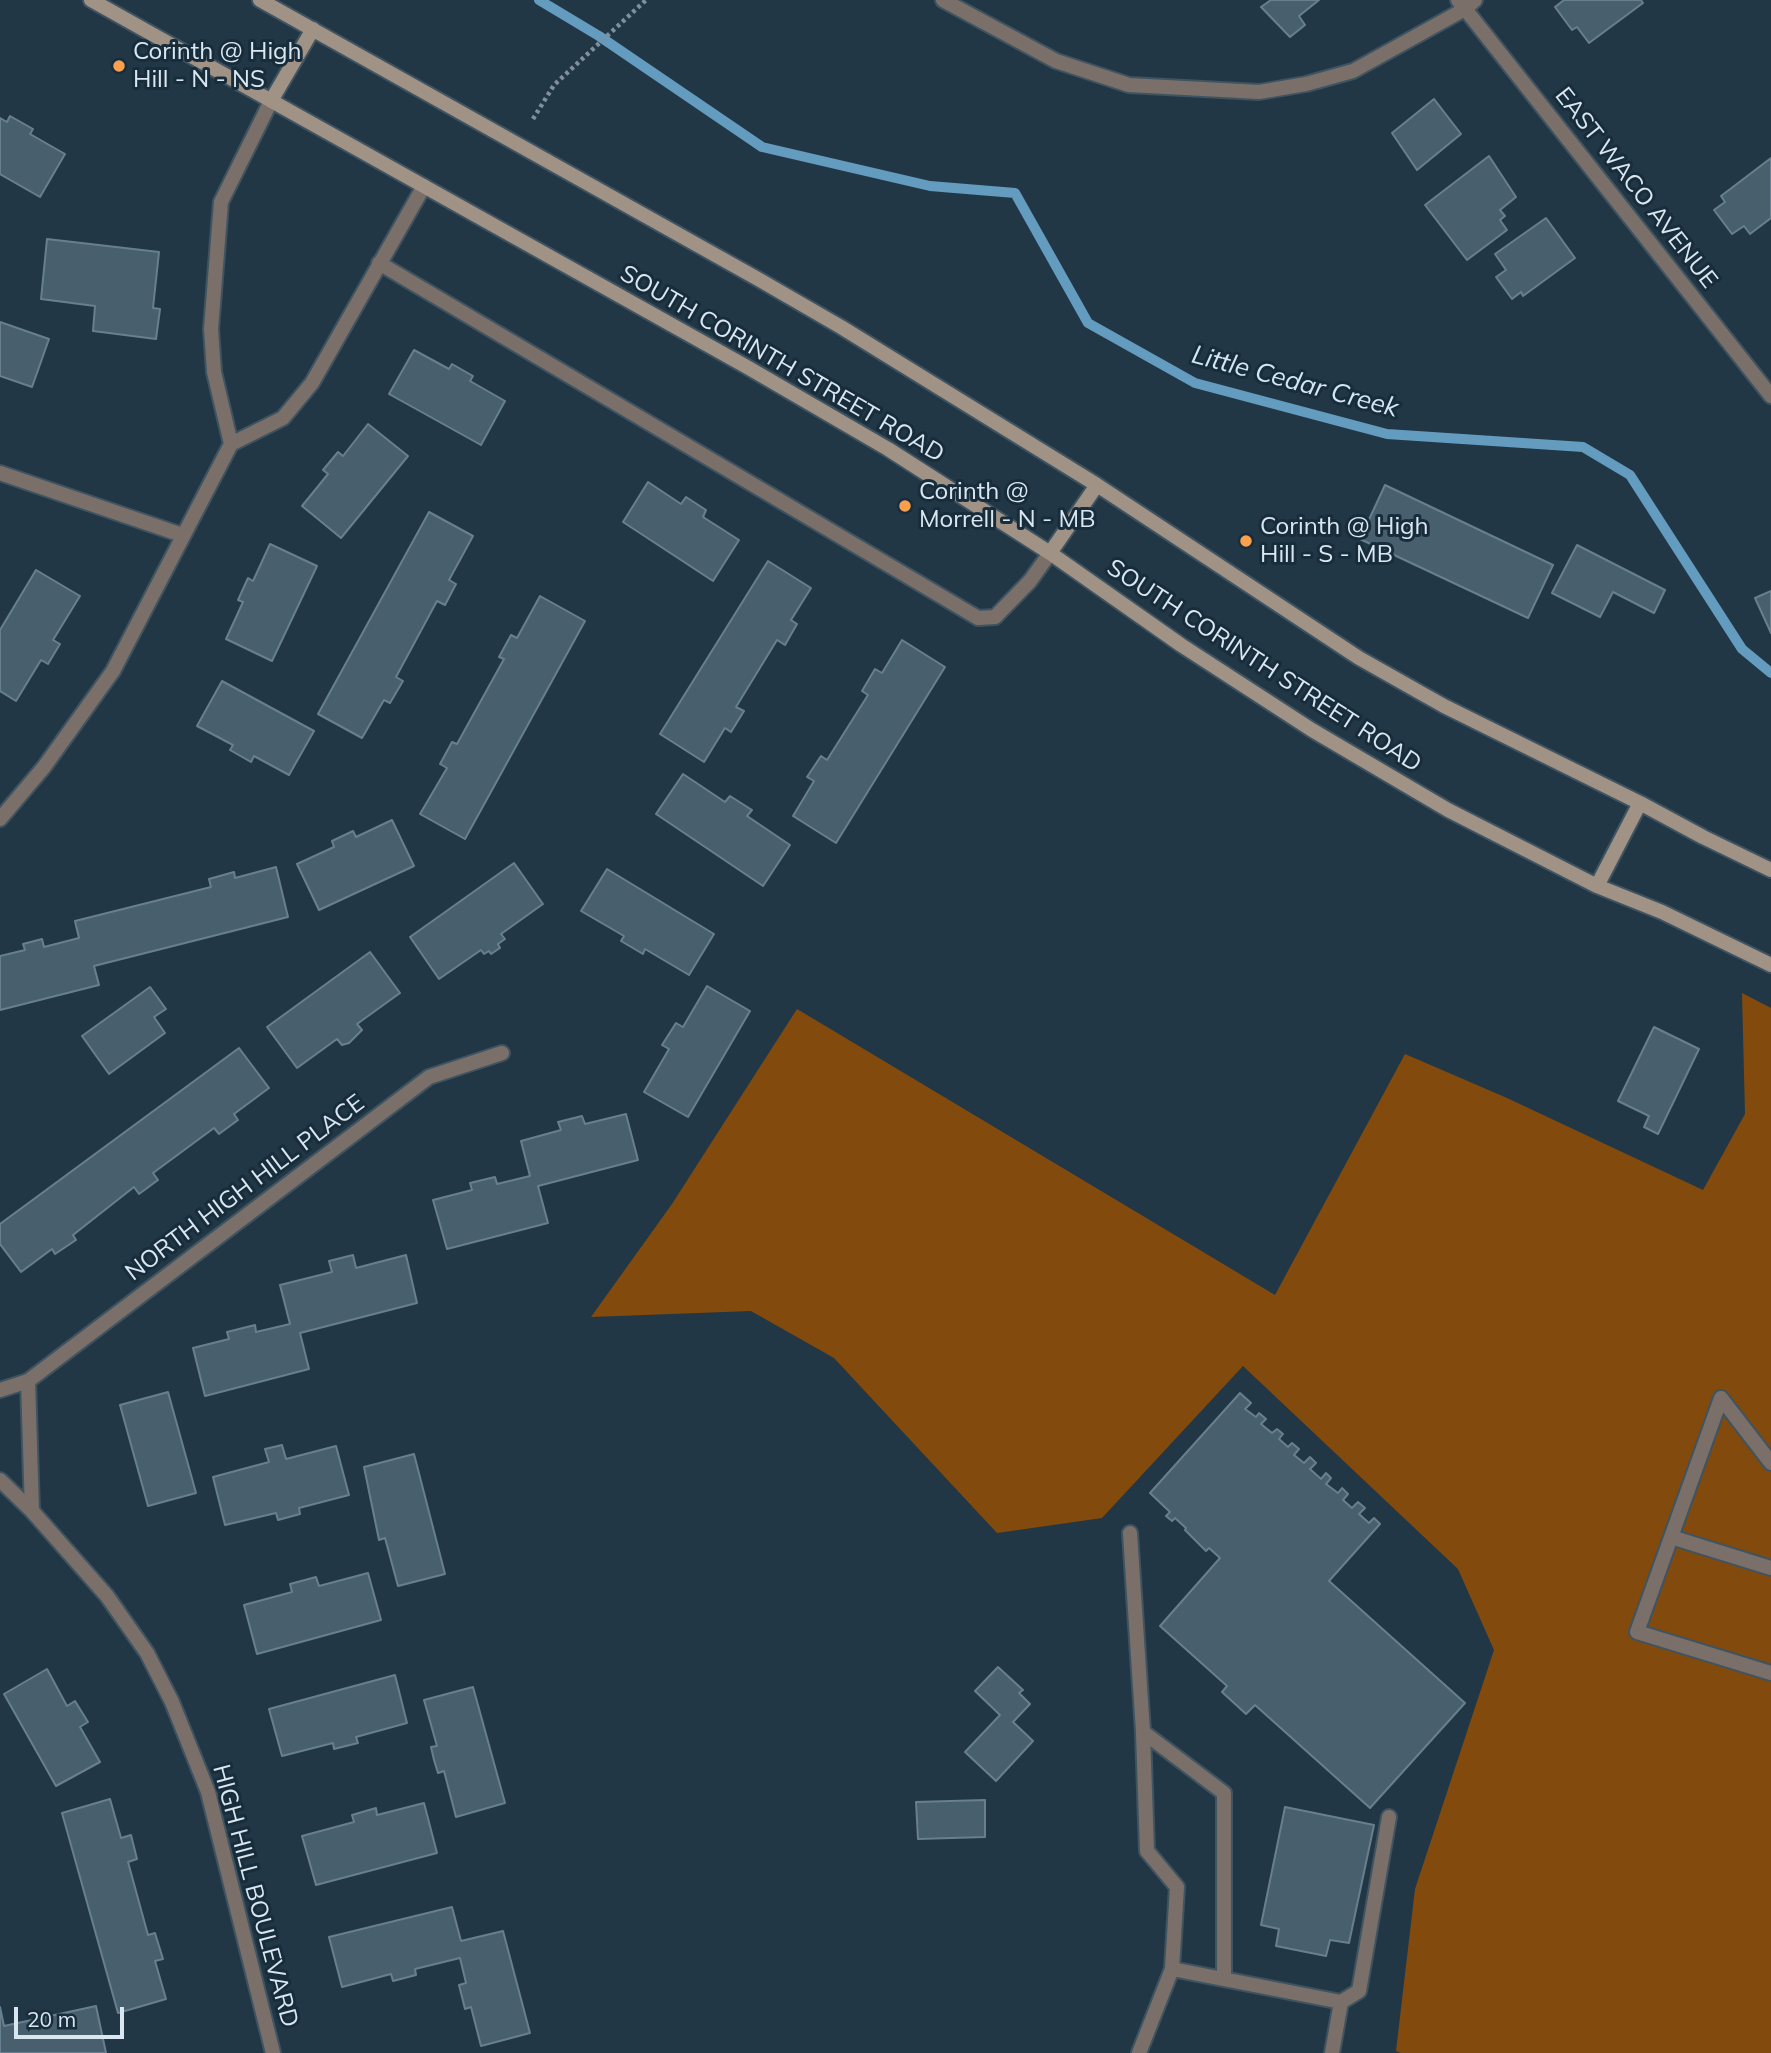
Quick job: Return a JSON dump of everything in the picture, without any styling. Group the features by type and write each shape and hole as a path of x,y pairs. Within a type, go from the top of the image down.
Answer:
{"main road":[{"name":"SOUTH CORINTH STREET ROAD","path":"91,0 876,442 1050,552 1181,645 1312,730 1448,810 1597,886 1662,912 1771,965"},
{"path":"260,0 758,279 886,355 1097,485 1359,658 1444,706 1771,870"},
{"path":"271,101 313,29"},
{"path":"1050,552 1097,485"},
{"path":"1597,886 1640,803"}],"street":[{"path":"943,0 1056,61 1129,85 1259,92 1306,85 1353,71 1466,3"},
{"name":"EAST WACO AVENUE","path":"1466,3 1771,396"},
{"path":"231,444 214,372 211,329 221,202 271,101"},
{"path":"0,819 44,767 113,671 231,444 283,418 312,383 424,186"},
{"path":"379,263 978,618 995,617 1030,581 1050,552"},
{"path":"0,473 182,535"},
{"name":"NORTH HIGH HILL PLACE","path":"0,1390 28,1381 429,1077 502,1053"},
{"path":"28,1381 32,1511"},
{"path":"1771,1464 1721,1398 1637,1632 1771,1673"},
{"name":"HIGH HILL BOULEVARD","path":"0,1480 32,1511 107,1596 147,1653 172,1702 208,1792 273,2053"},
{"path":"1130,1533 1143,1732 1147,1851 1177,1887 1172,1969 1139,2053"},
{"path":"1671,1537 1771,1568"},
{"path":"1143,1732 1224,1793 1224,1979"},
{"path":"1172,1969 1341,2002 1359,1991 1389,1817"},
{"path":"1332,2053 1341,2002"}],"path":[{"path":"533,119 554,85 646,0"}],"shaded area":[{"path":"1742,993 1771,1008 1771,2053 1396,2051 1415,1889 1494,1650 1458,1569 1243,1366 1102,1518 997,1533 834,1358 751,1311 591,1317 672,1204 797,1009 1275,1295 1405,1054 1507,1098 1703,1190 1745,1114"}],"building":[{"path":"1271,0 1319,0 1299,16 1305,25 1290,37 1261,7"},
{"path":"1564,0 1641,0 1643,3 1589,43 1577,27 1572,30 1555,7"},
{"path":"1434,99 1461,134 1417,170 1392,133"},
{"path":"10,116 33,129 30,134 65,154 40,197 0,174 0,118 7,122"},
{"path":"1489,156 1516,197 1500,210 1505,216 1500,220 1507,230 1467,260 1425,205"},
{"path":"1771,158 1771,218 1750,234 1744,226 1732,234 1714,210 1725,202 1721,196"},
{"path":"1546,218 1575,258 1523,296 1521,292 1512,299 1496,277 1506,270 1495,254"},
{"path":"47,239 159,252 153,308 160,309 156,339 93,331 95,306 41,299"},
{"path":"0,322 49,339 32,387 0,376"},
{"path":"414,350 449,369 452,364 473,376 470,381 505,401 481,445 389,394"},
{"path":"368,424 408,456 341,538 302,506 328,474 323,470 338,452 343,456"},
{"path":"648,482 681,504 686,497 706,510 703,517 739,540 713,581 623,522"},
{"path":"1385,485 1553,565 1528,618 1360,539"},
{"path":"429,512 473,536 449,580 456,584 445,605 437,601 396,677 403,681 390,703 384,700 362,738 318,714"},
{"path":"270,544 317,566 272,661 226,639 243,602 238,600 248,578 253,581"},
{"path":"1577,545 1665,590 1654,613 1613,592 1600,617 1552,593"},
{"path":"768,561 811,588 791,620 797,624 785,645 777,640 736,707 744,711 731,732 725,728 704,762 660,734"},
{"path":"36,570 80,596 53,640 60,644 48,664 41,660 16,701 0,691 0,630"},
{"path":"1771,591 1771,633 1755,598"},
{"path":"540,596 585,621 465,839 420,814 447,768 440,764 452,742 457,744 504,659 499,657 511,635 517,638"},
{"path":"902,640 945,667 836,843 793,816 814,781 807,777 821,756 827,760 868,695 862,691 875,669 882,673"},
{"path":"222,681 314,731 289,775 254,756 251,762 230,750 233,745 197,726"},
{"path":"683,774 725,802 730,796 752,810 747,816 790,845 763,886 656,814"},
{"path":"392,820 414,866 319,910 297,864 334,847 332,841 353,831 356,837"},
{"path":"514,863 543,904 501,934 505,939 498,944 500,948 491,954 489,951 484,954 481,950 439,979 410,937"},
{"path":"276,867 288,917 94,966 99,985 0,1010 0,956 25,950 23,944 42,939 44,947 79,938 75,921 211,887 209,879 234,872 235,878"},
{"path":"607,869 714,934 689,975 645,949 643,954 621,941 624,936 581,911"},
{"path":"370,952 400,993 357,1024 362,1030 349,1043 342,1045 337,1039 297,1068 267,1027"},
{"path":"707,986 750,1011 688,1117 644,1092 669,1049 662,1045 676,1023 683,1027"},
{"path":"150,987 166,1009 154,1017 165,1033 109,1074 82,1036"},
{"path":"1654,1027 1699,1049 1658,1134 1644,1127 1649,1116 1618,1101"},
{"path":"239,1048 269,1088 234,1114 238,1120 219,1134 214,1128 153,1173 158,1180 139,1194 134,1187 73,1235 76,1240 55,1254 52,1249 21,1272 0,1244 0,1224"},
{"path":"626,1114 638,1160 538,1186 548,1223 447,1249 433,1200 472,1190 470,1183 495,1177 497,1184 530,1176 521,1141 561,1130 558,1122 582,1116 585,1124"},
{"path":"353,1255 356,1268 406,1255 417,1303 300,1333 309,1369 205,1396 193,1348 229,1339 227,1332 255,1325 256,1332 290,1324 280,1285 332,1272 329,1261"},
{"path":"168,1392 196,1493 148,1506 120,1405"},
{"path":"1240,1393 1251,1403 1245,1409 1256,1417 1259,1413 1266,1419 1261,1424 1272,1433 1277,1429 1283,1434 1279,1439 1288,1447 1292,1443 1299,1449 1294,1455 1304,1463 1310,1457 1316,1463 1310,1469 1321,1479 1326,1473 1331,1478 1326,1484 1338,1493 1342,1488 1348,1494 1343,1500 1352,1508 1358,1502 1365,1508 1359,1514 1369,1523 1374,1518 1380,1524 1329,1581 1465,1703 1370,1808 1255,1705 1246,1714 1222,1692 1227,1686 1160,1626 1220,1558 1209,1548 1206,1551 1175,1518 1172,1521 1166,1516 1170,1512 1150,1493"},
{"path":"282,1445 286,1459 336,1446 349,1495 299,1508 300,1514 278,1520 276,1513 225,1525 213,1477 269,1462 265,1449"},
{"path":"414,1454 445,1574 398,1586 385,1538 379,1540 364,1467"},
{"path":"368,1573 381,1620 257,1654 244,1605 292,1592 290,1584 316,1577 319,1586"},
{"path":"998,1667 1023,1690 1019,1693 1030,1704 1013,1722 1033,1741 996,1781 965,1752 1000,1715 975,1691"},
{"path":"47,1669 67,1706 75,1701 88,1722 80,1727 100,1762 56,1786 4,1694"},
{"path":"395,1675 407,1723 356,1737 358,1743 334,1749 333,1743 282,1756 269,1709"},
{"path":"473,1687 505,1803 456,1817 444,1771 438,1773 434,1760 431,1747 437,1746 424,1700"},
{"path":"110,1799 121,1838 131,1835 137,1859 128,1862 148,1935 155,1933 163,1959 155,1961 166,1999 118,2013 62,1813"},
{"path":"985,1800 985,1837 918,1839 916,1802"},
{"path":"424,1803 437,1853 316,1885 302,1836 354,1822 352,1815 376,1808 377,1815"},
{"path":"1285,1807 1374,1825 1349,1943 1330,1940 1326,1956 1276,1946 1279,1929 1261,1925"},
{"path":"452,1907 461,1941 503,1931 530,2033 481,2046 471,2007 465,2009 459,1985 466,1983 460,1958 415,1969 416,1975 393,1981 391,1974 342,1987 329,1937"},
{"path":"96,2006 106,2053 0,2053 0,2007 4,2026"}],"waterway":[{"name":"Little Cedar Creek","path":"539,0 599,36 762,147 930,186 1015,193 1088,323 1195,383 1387,434 1583,447 1630,475 1742,649 1771,673"}],"place":[{"name":"Corinth @ High Hill - N - NS","path":"119,66"},
{"name":"Corinth @ Morrell - N - MB","path":"905,506"},
{"name":"Corinth @ High Hill - S - MB","path":"1246,541"}]}
